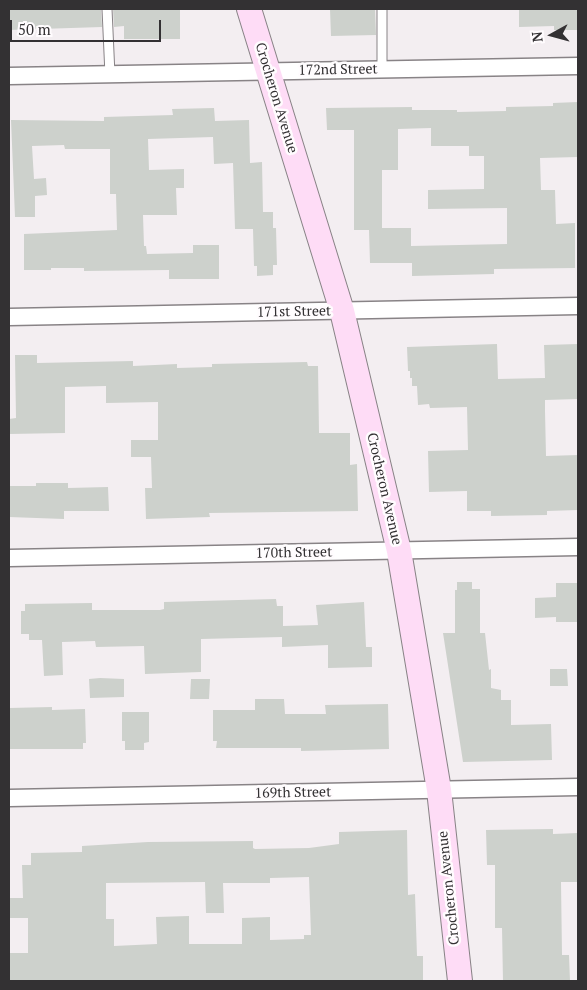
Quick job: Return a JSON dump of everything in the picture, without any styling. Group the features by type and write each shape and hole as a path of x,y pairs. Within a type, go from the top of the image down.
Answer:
{"street":[{"name":"Crocheron Avenue","path":"249,9 342,311 399,551 439,790 460,981"},
{"name":"172nd Street","path":"9,76 578,66"},
{"name":"171st Street","path":"9,317 578,306"},
{"name":"170th Street","path":"9,558 578,547"},
{"name":"169th Street","path":"9,798 578,787"}],"lane":[{"path":"107,9 110,75"},
{"path":"382,9 382,70"}],"building":[{"path":"9,9 101,9 102,27 9,30"},
{"path":"113,9 180,9 180,39 124,39 124,26 114,27"},
{"path":"330,9 375,9 376,35 331,36"},
{"path":"519,9 578,9 578,30 554,30 554,26 519,27"},
{"path":"578,102 578,157 540,158 541,190 555,190 556,224 575,223 575,268 494,269 494,274 412,276 412,263 370,263 369,230 354,230 354,130 327,130 326,108 412,107 412,110 457,110 457,112 506,111 506,107 553,106 553,103","holes":["431,128 431,146 469,146 469,156 484,156 484,189 428,190 428,209 507,208 507,244 411,246 411,228 382,228 382,170 398,170 398,129"]},
{"path":"214,108 215,121 249,120 250,163 262,162 263,212 273,212 273,228 276,228 277,265 273,265 273,275 257,276 257,266 254,266 253,229 235,229 233,163 214,164 213,137 148,139 149,170 184,169 184,188 176,188 177,215 143,215 144,246 146,246 147,254 193,253 193,245 219,245 219,279 169,279 169,270 84,271 84,268 51,268 51,270 24,270 24,234 117,230 116,194 110,194 110,149 65,149 64,145 32,146 34,179 46,178 47,195 35,196 35,217 15,217 11,120 104,121 104,117 173,115 172,109"},
{"path":"497,344 498,379 545,378 544,345 578,344 578,399 545,400 545,411 546,456 578,455 578,510 547,511 547,515 491,516 491,511 467,511 467,491 429,492 428,451 468,450 467,407 430,408 429,404 418,405 417,386 412,386 412,378 410,378 410,371 408,371 407,347"},
{"path":"15,355 37,355 37,363 133,361 133,366 177,364 177,368 212,367 212,364 307,362 308,366 318,366 319,433 350,433 350,465 357,464 358,511 209,513 210,517 146,519 145,488 152,488 151,457 131,457 131,440 158,440 158,402 106,403 106,386 65,387 65,433 9,434 9,419 16,418"},
{"path":"36,483 68,483 68,488 108,487 109,511 64,511 64,519 9,517 9,486 36,486"},
{"path":"457,582 472,582 472,589 480,589 480,633 485,633 489,670 491,669 491,688 501,690 501,700 511,700 511,725 551,724 552,760 463,762 443,633 455,633 455,590 457,590"},
{"path":"556,583 578,583 578,622 556,622 556,617 535,618 535,598 556,597"},
{"path":"276,599 277,606 283,606 283,626 318,625 316,605 364,602 366,647 372,647 372,667 328,668 328,645 282,647 282,637 201,639 201,672 145,674 144,646 96,647 95,641 62,642 63,675 44,676 42,640 29,640 29,634 21,634 21,611 25,611 25,604 92,603 92,610 160,610 164,609 164,602"},
{"path":"550,669 567,669 568,686 550,686"},
{"path":"89,679 124,679 124,697 90,698"},
{"path":"191,679 210,679 209,699 190,699"},
{"path":"255,699 284,699 285,714 326,714 325,705 388,704 389,749 301,751 301,748 216,748 217,741 213,741 213,710 255,710"},
{"path":"52,707 52,710 85,709 86,743 83,743 83,749 9,749 9,708"},
{"path":"122,712 149,712 149,742 144,743 144,750 125,750 125,741 122,741"},
{"path":"553,829 553,834 578,833 578,882 561,882 562,955 569,955 570,981 503,981 502,928 495,928 495,865 487,865 486,830"},
{"path":"407,830 408,895 415,894 417,956 423,956 423,981 9,981 9,953 28,953 28,918 9,918 9,898 23,898 22,865 31,865 31,853 82,852 82,846 148,842 253,841 253,848 255,849 309,848 339,844 339,832","holes":["309,877 311,935 304,935 304,939 270,940 270,917 242,918 242,944 189,944 189,916 156,917 157,944 114,946 114,919 106,919 106,883 205,882 206,913 224,913 223,883 270,883 270,878"]}]}
